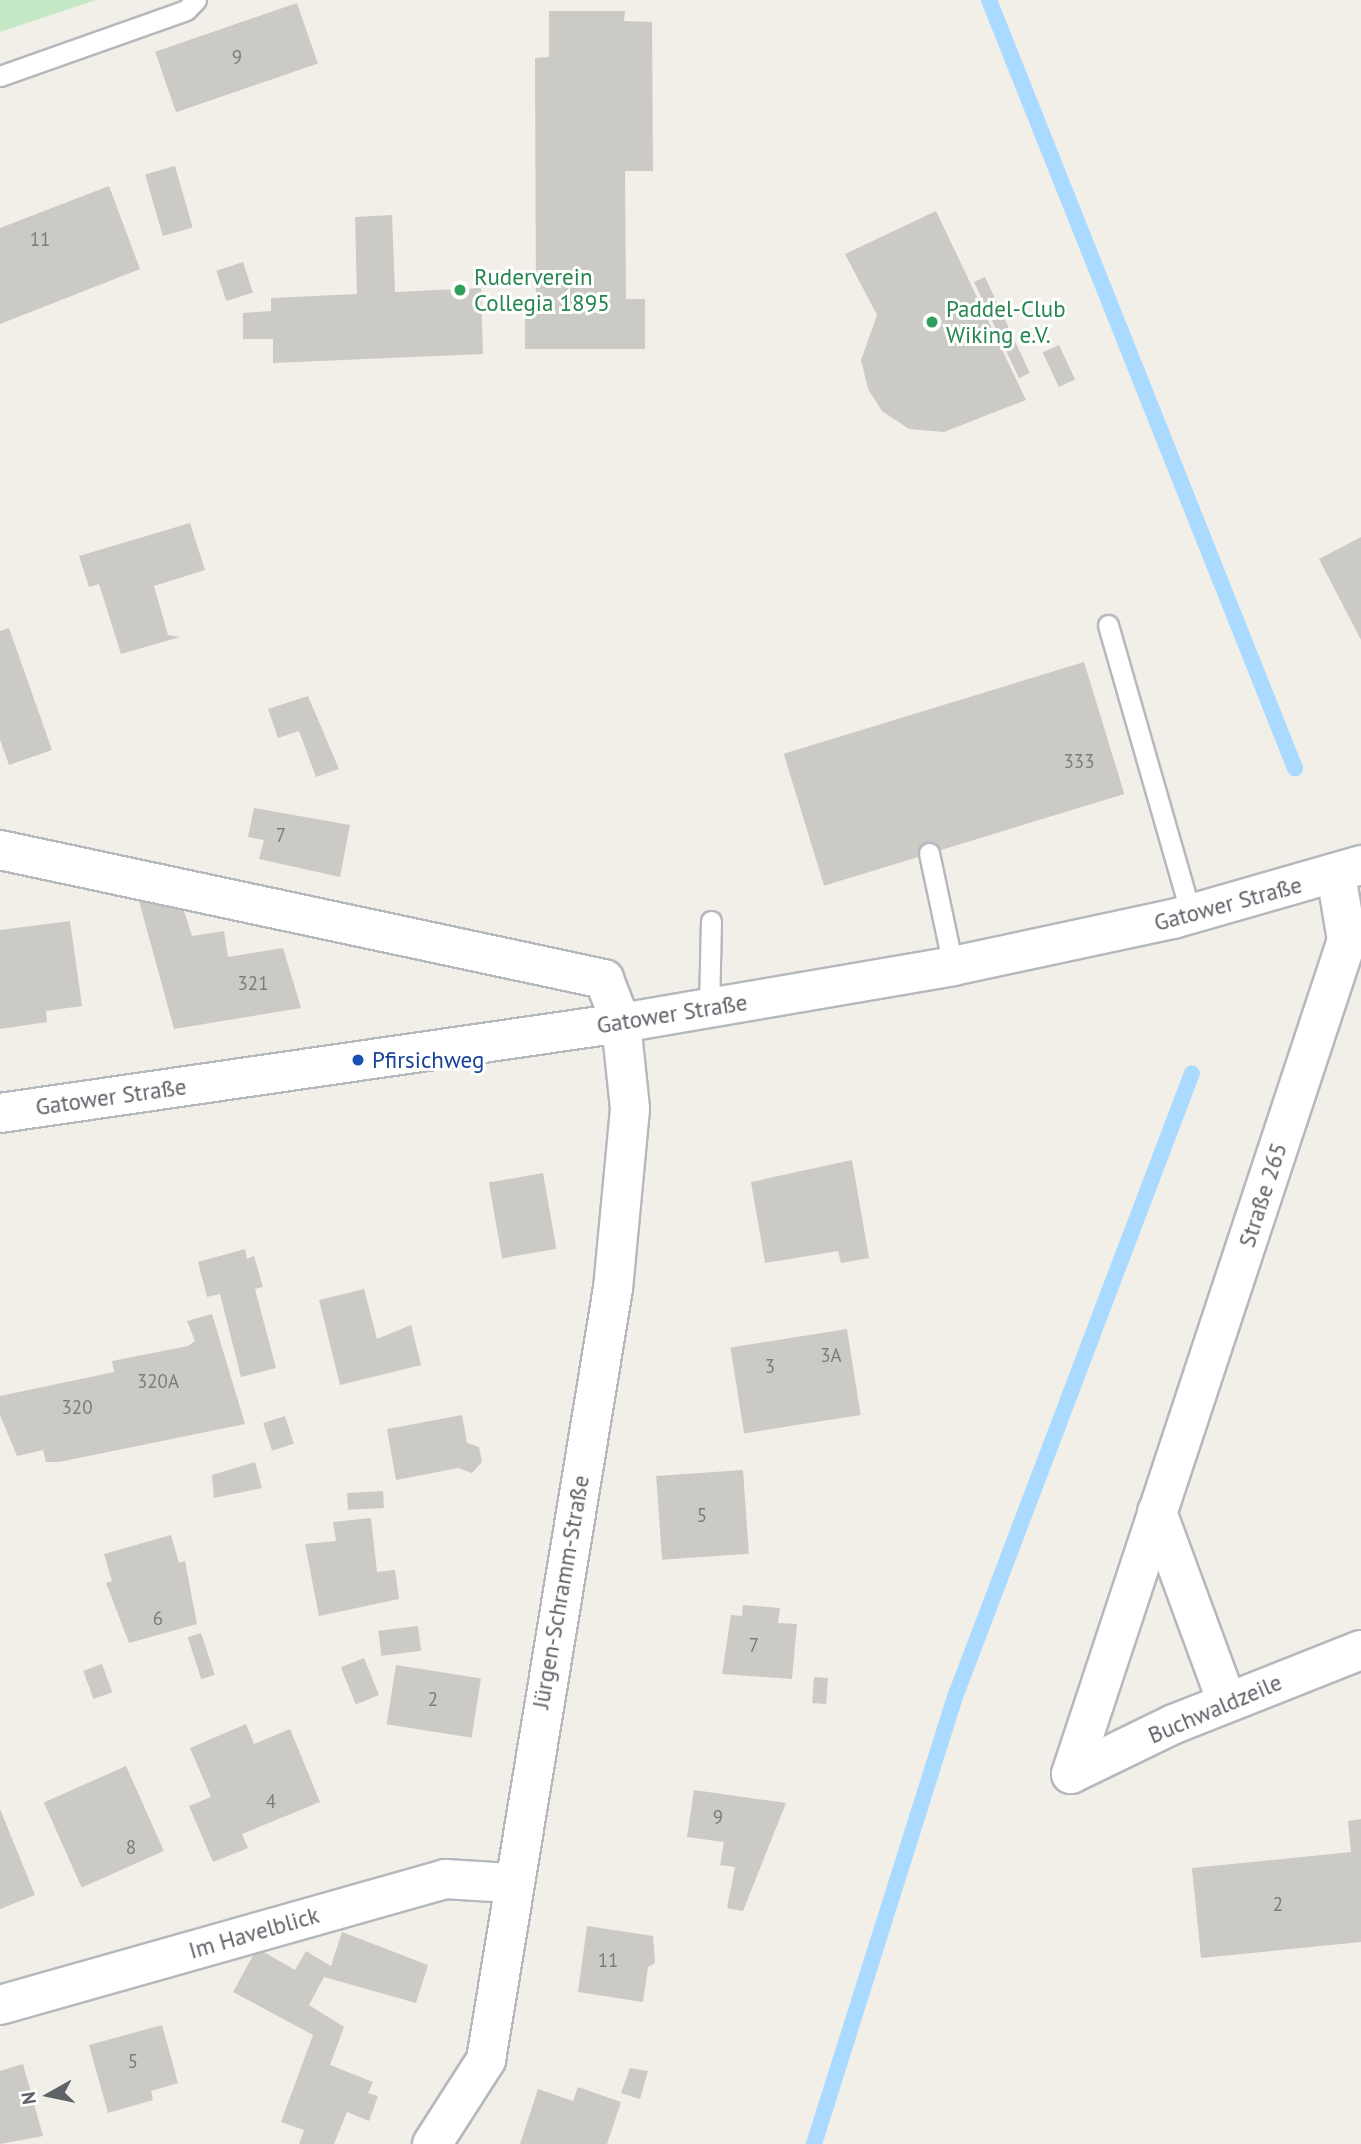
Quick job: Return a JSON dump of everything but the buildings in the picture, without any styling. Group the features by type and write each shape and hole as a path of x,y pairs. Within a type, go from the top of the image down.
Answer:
{"street":[{"path":"0,850 604,979 621,1023"},
{"name":"Gatower Straße","path":"0,1113 621,1023 953,966 1191,914 1349,870"},
{"name":"Straße 265","path":"1071,1774 1347,940 1349,870"},
{"name":"Jürgen-Schramm-Straße","path":"432,2144 486,2060 511,1883 613,1288 630,1109 621,1023"},
{"path":"1157,1512 1227,1702"},
{"name":"Buchwaldzeile","path":"1071,1774 1227,1702 1361,1650"},
{"name":"Im Havelblick","path":"0,2005 445,1878 511,1883"}],"lane":[{"path":"0,76 186,10 196,0"},
{"path":"1108,625 1191,914"},
{"path":"929,853 953,966"},
{"path":"709,1008 711,921"}],"green space":[{"path":"0,0 96,0 0,32"}],"waterway":[{"path":"989,0 1295,768"},
{"path":"814,2144 955,1697 1192,1073"}],"place":[{"name":"Ruderverein Collegia 1895","path":"460,290"},
{"name":"Paddel-Club Wiking e.V.","path":"932,322"},
{"name":"Pfirsichweg","path":"358,1060"}]}
